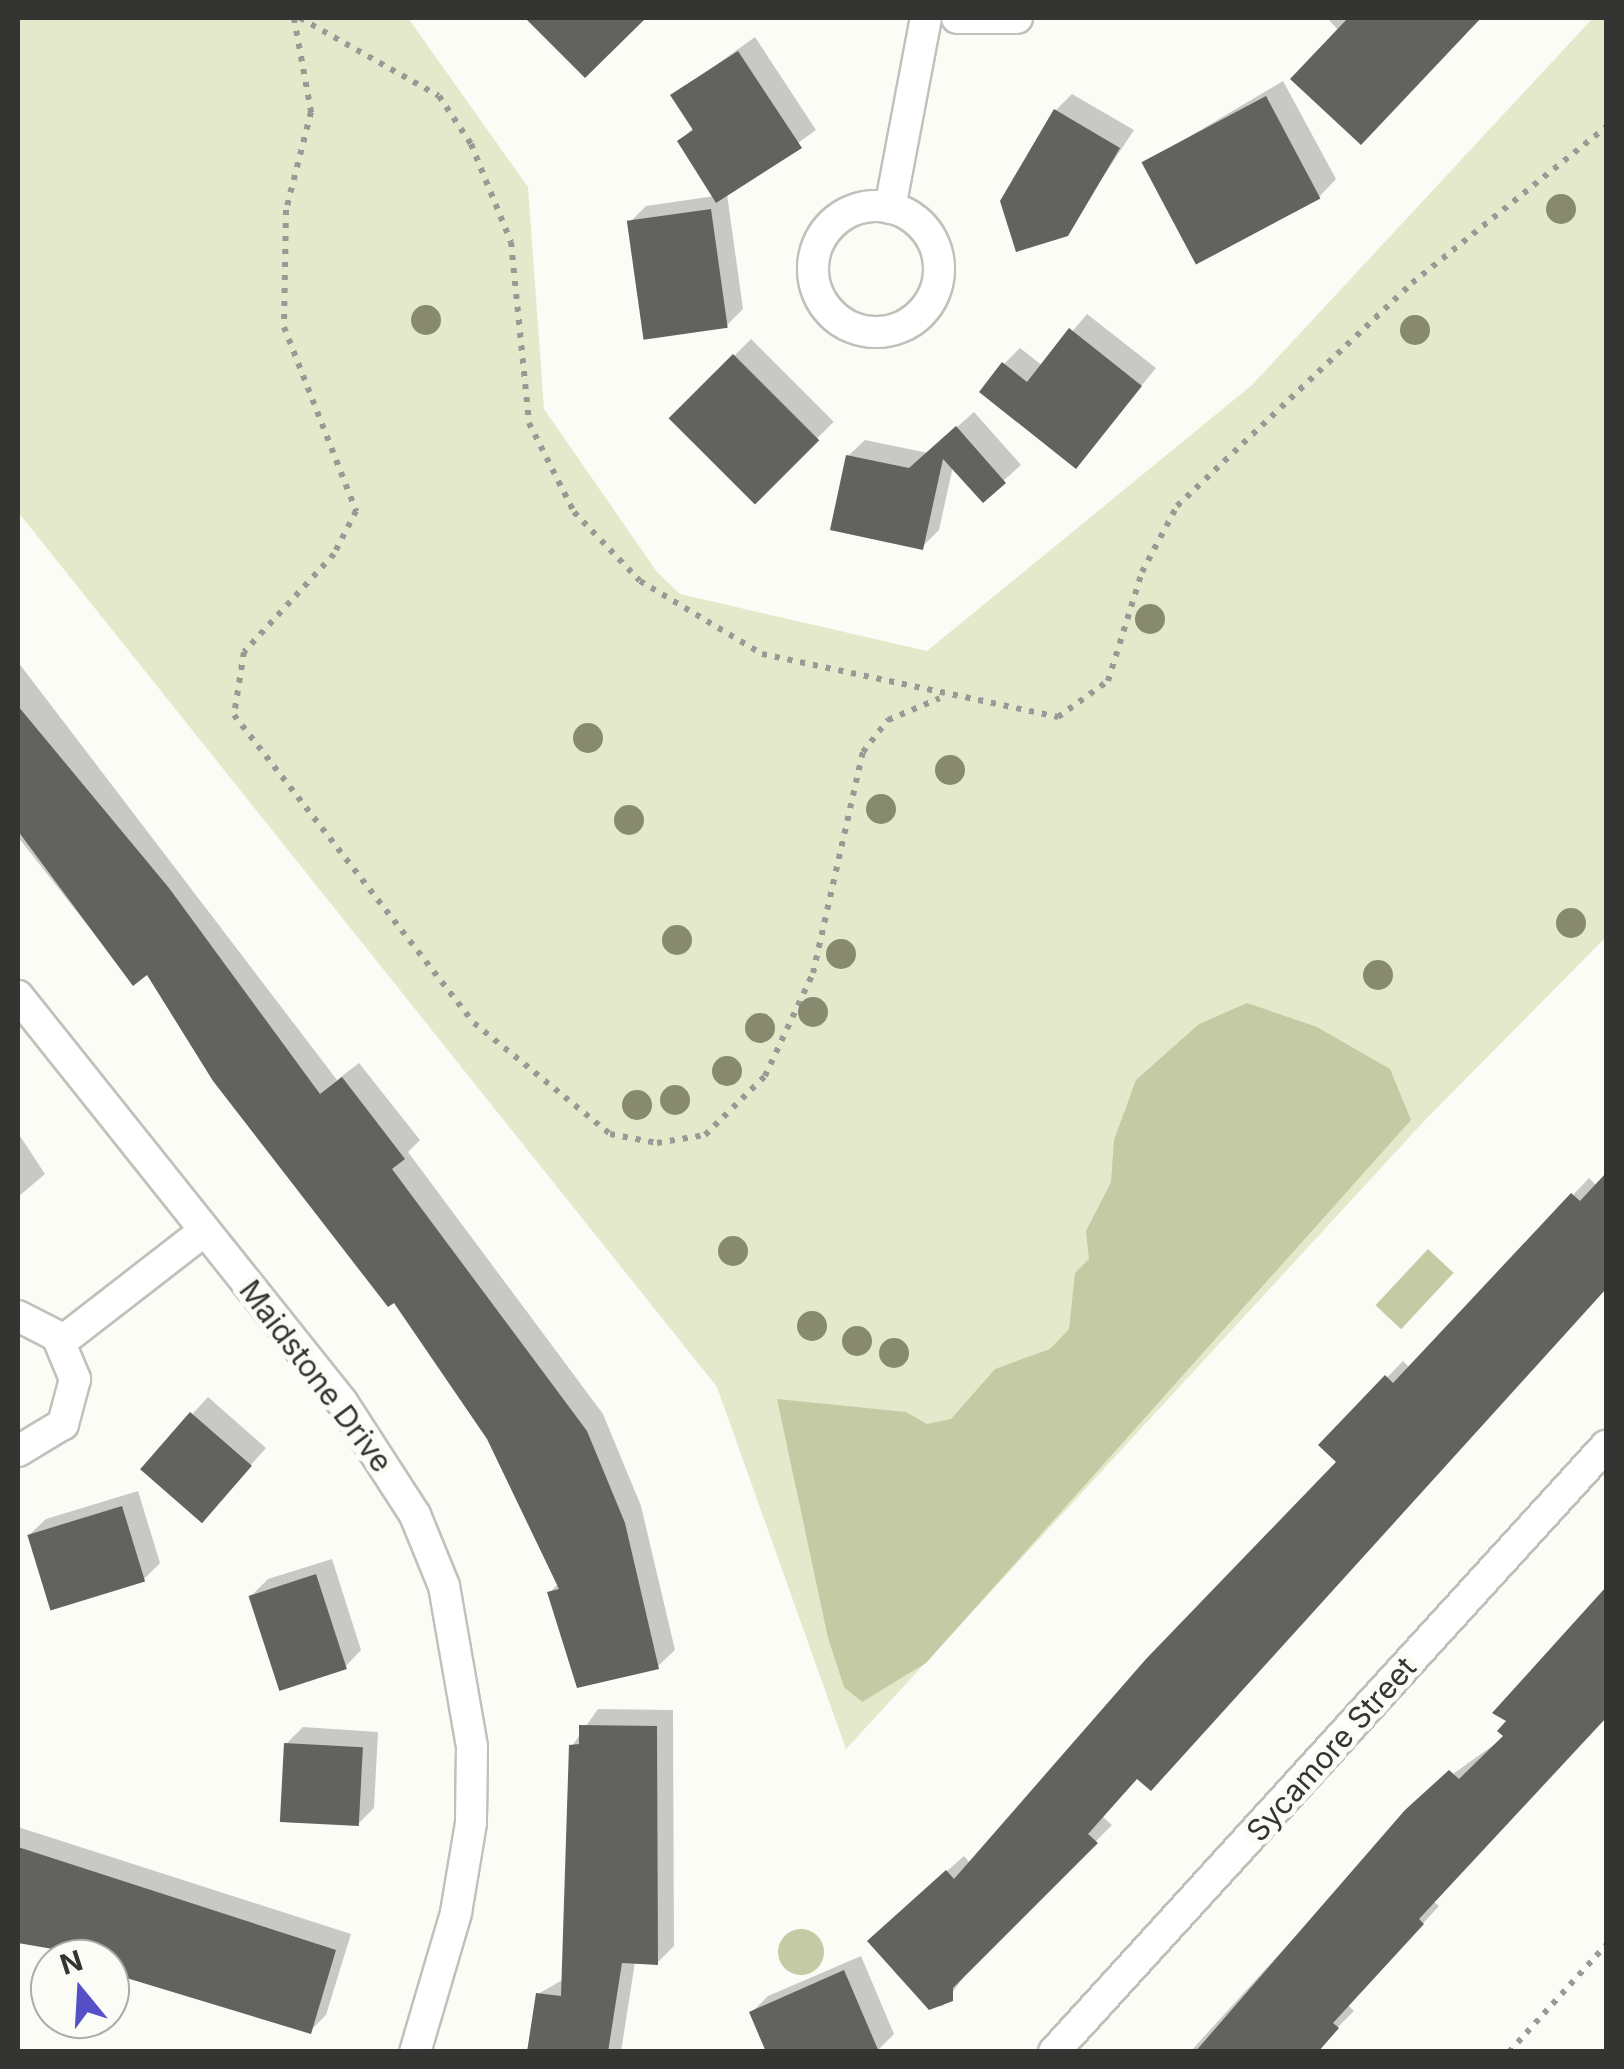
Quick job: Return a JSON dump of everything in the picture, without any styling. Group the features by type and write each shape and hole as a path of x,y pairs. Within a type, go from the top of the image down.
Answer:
{"street":[{"path":"890,208 926,18"},
{"path":"957,18 1017,18"},
{"path":"890,208 925,229 939,269 924,309 870,332 821,301 813,262 847,213 890,208"},
{"name":"Maidstone Drive","path":"18,996 390,1470 458,1636 471,1823 456,1913 414,2052"},
{"path":"61,1342 204,1231"},
{"path":"18,1316 61,1342 76,1378 73,1402 46,1440 18,1451"},
{"name":"Sycamore Street","path":"1054,2052 1606,1446"}],"path":[{"path":"297,18 439,96 471,144 511,242 529,423 574,512 640,582 762,654 941,697 1058,717 1108,681 1142,572 1177,506 1412,283 1606,126"},
{"path":"297,18 311,112 286,210 284,327 356,510 334,554 244,652 232,704 245,740 394,911 474,1022 610,1134 657,1143 705,1136 765,1076 813,974 863,752 888,720 941,697"},
{"path":"1510,2052 1606,1945"}],"shaded area":[{"path":"18,18 408,18 528,187 544,409 657,572 680,594 927,651 1252,385 1593,18 1606,18 1606,937 1426,1119 846,1749 717,1387 18,512"},
{"path":"1247,1003 1317,1027 1390,1069 1411,1120 926,1663 862,1702 844,1687 828,1638 777,1399 906,1412 927,1424 951,1419 995,1369 1050,1349 1069,1329 1075,1273 1089,1259 1086,1231 1111,1182 1114,1140 1136,1080 1199,1024"},
{"path":"1428,1249 1454,1273 1401,1329 1375,1305"},
{"path":"801,1929 818,1935 824,1952 818,1969 801,1975 784,1969 778,1952 784,1935"}],"building":[{"path":"525,18 646,18 585,78"},
{"path":"1348,18 1481,18 1361,145 1290,79"},
{"path":"738,51 802,148 716,203 677,141 693,130 670,95"},
{"path":"1266,96 1320,198 1196,265 1142,162"},
{"path":"1054,109 1120,148 1068,236 1016,252 1000,201"},
{"path":"711,209 728,328 644,340 627,221"},
{"path":"1069,328 1142,386 1076,469 979,392 1002,362 1027,382"},
{"path":"733,354 819,440 755,505 669,418"},
{"path":"956,426 1006,483 983,503 943,459 923,550 830,530 846,455 909,468"},
{"path":"18,706 169,888 320,1094 342,1077 405,1159 392,1169 587,1431 625,1523 659,1669 577,1688 547,1592 559,1589 487,1439 394,1303 388,1307 213,1081 147,975 133,986 18,831"},
{"path":"1606,1173 1606,1289 1151,1791 1137,1779 1088,1834 1098,1843 953,1988 953,2001 929,2010 867,1941 946,1870 954,1879 1146,1659 1336,1462 1318,1445 1385,1375 1393,1383 1571,1193 1580,1201"},
{"path":"190,1412 252,1466 202,1523 140,1469"},
{"path":"122,1506 145,1582 50,1610 27,1535"},
{"path":"316,1574 347,1669 279,1691 248,1596"},
{"path":"1606,1587 1606,1718 1419,1919 1424,1924 1333,2023 1339,2028 1318,2052 1195,2052 1405,1810 1449,1770 1459,1779 1503,1736 1497,1731 1506,1721 1492,1713"},
{"path":"579,1725 657,1726 658,1965 622,1963 608,2052 527,2052 536,1993 561,1996 569,1745 579,1744"},
{"path":"284,1743 363,1747 359,1826 280,1822"},
{"path":"18,1847 336,1950 311,2034 130,1979 130,1939 30,1939 30,1945 18,1943"},
{"path":"844,1970 879,2052 766,2052 749,2012"}]}
